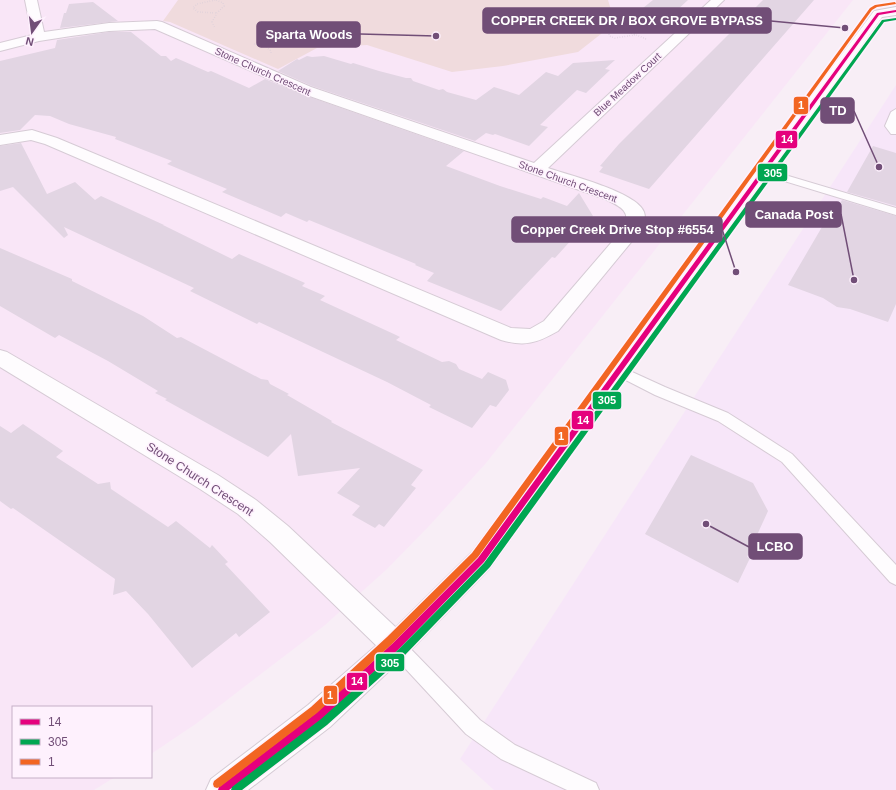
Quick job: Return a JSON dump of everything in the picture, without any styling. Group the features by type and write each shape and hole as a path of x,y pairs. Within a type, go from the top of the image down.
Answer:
{"street":[{"path":"31,0 39,37"},
{"name":"Blue Meadow Court","path":"537,169 718,0"},
{"path":"874,0 872,4 878,14"},
{"path":"222,790 319,716 396,646 481,560 765,172 878,14 896,11"},
{"name":"Stone Church Crescent","path":"0,46 39,37 109,27 157,25 306,90 611,195 625,202 635,212 636,222 631,231 551,326 534,336 508,336 52,141 32,135 0,140"},
{"name":"Stone Church Crescent","path":"0,357 209,482 247,507 280,534 396,646"}],"lane":[{"path":"894,132 890,126 896,112"},
{"path":"765,172 896,212"},
{"path":"619,371 660,391 723,416 787,458 896,577"},
{"path":"396,646 473,727 508,752 589,790"}],"path":[{"path":"212,22 217,13 224,6 223,3 216,0 197,4 193,8 198,12 217,13"},
{"path":"635,35 615,38 609,36 609,33 614,31 624,31 635,35 667,47"}],"shaded area":[{"path":"0,0 853,0 486,463 430,525 387,569 325,625 197,723 152,753 152,706 12,706 12,778 113,778 94,790 0,790"},
{"path":"178,0 608,0 615,23 578,52 503,66 452,72 367,45 317,48 278,69 170,22 163,21"},
{"path":"896,85 896,790 494,790 460,759"}],"building":[{"path":"653,0 688,0 662,24 633,16"},
{"path":"763,0 814,0 649,189 599,172 603,167 600,166 619,144"},
{"path":"93,2 118,21 60,28 64,13 66,13 69,4"},
{"path":"109,32 131,32 161,56 166,56 171,61 176,58 208,72 211,71 249,88 265,79 301,94 464,151 446,166 500,186 541,199 543,197 567,206 579,193 593,216 555,258 552,257 501,311 427,281 434,273 415,265 416,264 309,220 307,222 286,213 281,217 222,192 227,189 167,164 172,161 115,139 116,137 69,124 50,116 35,115 20,130 0,133 0,61 55,48 57,40"},
{"path":"307,56 324,56 406,78 411,78 413,81 439,90 443,89 447,92 476,100 494,87 519,95 546,72 558,76 573,63 615,60 605,69 610,70 586,93 577,90 540,125 548,127 529,146 495,134 493,135 486,133 475,141 312,86 278,71 297,59 299,60"},
{"path":"21,143 47,194 75,182 95,200 101,196 232,259 239,254 305,283 302,286 325,296 320,300 400,337 396,340 442,362 449,361 456,364 459,369 482,379 488,372 506,380 509,390 496,407 490,405 472,428 429,407 431,405 387,382 259,322 257,324 190,291 194,288 64,227 68,235 64,238 13,187 0,191 0,146"},
{"path":"873,146 896,153 896,206 847,192"},
{"path":"842,200 896,216 896,304 888,322 850,309 837,307 823,298 788,285 829,215 832,216"},
{"path":"0,248 72,279 72,281 143,316 177,338 181,337 261,379 268,380 270,384 289,394 287,395 332,421 331,422 423,470 411,485 416,488 384,527 379,524 375,528 352,515 360,506 337,493 360,468 298,476 291,434 268,457 165,400 167,399 155,393 158,391 108,361 59,335 55,338 0,306"},
{"path":"23,424 63,451 56,457 98,484 110,482 111,489 168,527 176,521 210,548 212,545 228,562 225,564 270,612 239,637 236,633 192,668 148,614 126,591 113,595 115,579 13,508 11,509 0,501 0,426 11,433"},
{"path":"691,455 753,483 768,511 747,557 750,558 738,583 645,534"}],"transit line":[{"name":"1","path":"217,784 314,710 390,640 475,555 871,9 876,6 895,3"},
{"name":"14","path":"222,790 319,716 396,646 481,560 878,14 896,11"},
{"name":"305","path":"235,790 324,722 402,652 487,565 883,21 896,19"}],"place":[{"name":"COPPER CREEK DR / BOX GROVE BYPASS","path":"845,28"},
{"name":"Sparta Woods","path":"436,36"},
{"name":"TD","path":"879,167"},
{"name":"Copper Creek Drive Stop #6554","path":"736,272"},
{"name":"Canada Post","path":"854,280"},
{"name":"LCBO","path":"706,524"}]}
